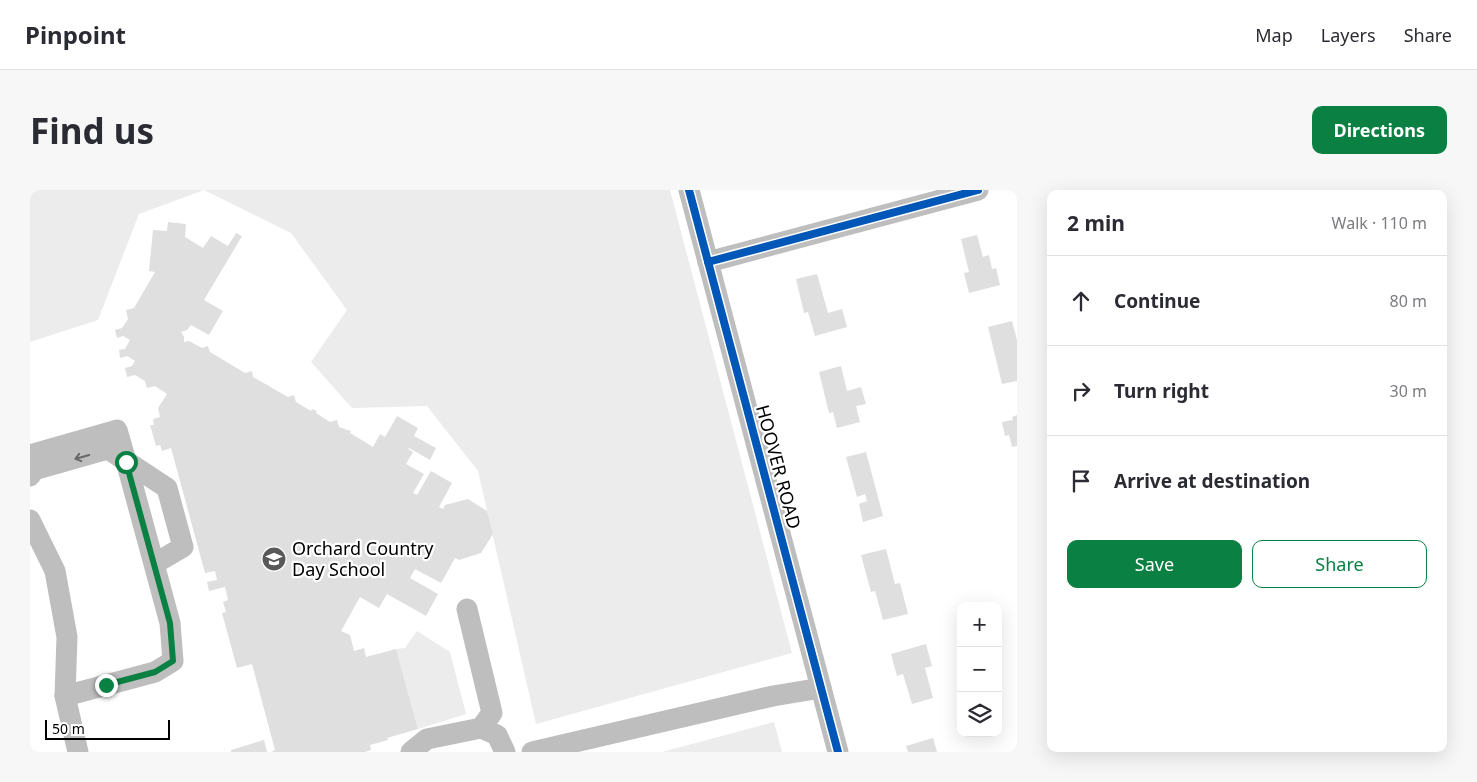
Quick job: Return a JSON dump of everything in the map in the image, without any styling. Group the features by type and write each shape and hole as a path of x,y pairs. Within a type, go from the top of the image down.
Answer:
{"street":[{"name":"HOOVER ROAD","path":"689,190 838,752"},
{"path":"708,262 978,190"},
{"path":"30,455 117,430 170,623 173,661 155,672 65,696"},
{"path":"30,476 34,470 108,450 167,488 183,547 154,564"},
{"path":"30,520 55,571 67,637 65,696 78,752"},
{"path":"467,609 492,713 481,728"},
{"path":"532,752 773,696 821,688"},
{"path":"411,752 427,739 481,728 498,735 505,752"}],"shaded area":[{"path":"30,190 204,190 139,214 98,320 30,342"},
{"path":"204,190 670,190 792,653 536,724 478,471 427,406 352,408 311,362 347,310 291,233"},
{"path":"417,631 450,652 466,714 418,729 396,649 405,648"},
{"path":"774,722 782,752 662,752"}],"building":[{"path":"168,222 186,224 185,237 203,248 211,236 228,246 236,233 242,236 204,300 223,311 209,335 191,325 187,330 181,332 184,342 189,341 202,348 208,346 210,352 245,373 252,371 253,377 288,397 294,395 296,402 311,411 312,409 317,411 316,413 330,422 337,420 339,427 351,431 350,433 373,447 380,434 385,437 397,416 418,428 414,436 436,448 430,460 408,449 413,452 406,464 424,474 413,493 417,495 431,471 452,483 439,507 443,509 445,505 468,499 487,511 493,534 481,553 459,560 455,558 441,583 415,569 410,578 438,594 426,616 387,594 379,608 360,597 341,631 350,635 354,651 364,648 366,657 396,649 418,729 370,745 371,750 365,752 271,752 275,750 252,664 237,668 222,613 226,612 223,602 228,600 225,587 209,591 207,582 217,580 215,571 205,573 171,448 162,451 160,445 156,446 150,425 154,425 153,419 160,417 158,408 167,394 155,386 147,388 145,381 135,375 127,377 125,368 132,366 135,361 127,356 120,358 119,350 125,349 130,340 123,336 117,338 115,330 122,328 128,319 126,310 134,308 155,272 149,271 153,230 167,231"},
{"path":"977,235 983,257 989,255 992,269 996,268 1000,285 969,293 964,273 969,272 961,239"},
{"path":"817,274 828,313 842,309 847,327 815,336 808,312 804,313 796,279"},
{"path":"1012,321 1017,340 1017,381 1002,384 988,327"},
{"path":"841,366 847,391 861,387 866,404 856,406 860,422 837,428 833,412 829,413 819,372"},
{"path":"1017,415 1017,446 1012,447 1009,435 1005,436 1002,422 1013,420 1012,417"},
{"path":"866,452 883,516 863,522 859,504 867,501 865,494 857,497 846,457"},
{"path":"886,549 895,584 900,583 908,614 883,620 875,591 871,592 861,555"},
{"path":"926,644 932,666 925,668 933,698 912,704 903,674 897,676 891,654"},
{"path":"933,738 937,752 908,752 906,746"},
{"path":"264,740 267,752 231,752 231,750"}],"cycle path":[{"path":"689,190 838,752"},
{"path":"708,262 978,190"}],"place":[{"name":"Orchard Country Day School","path":"274,559"}],"route":[{"path":"106,685 155,672 173,661 170,623 126,462"}]}
